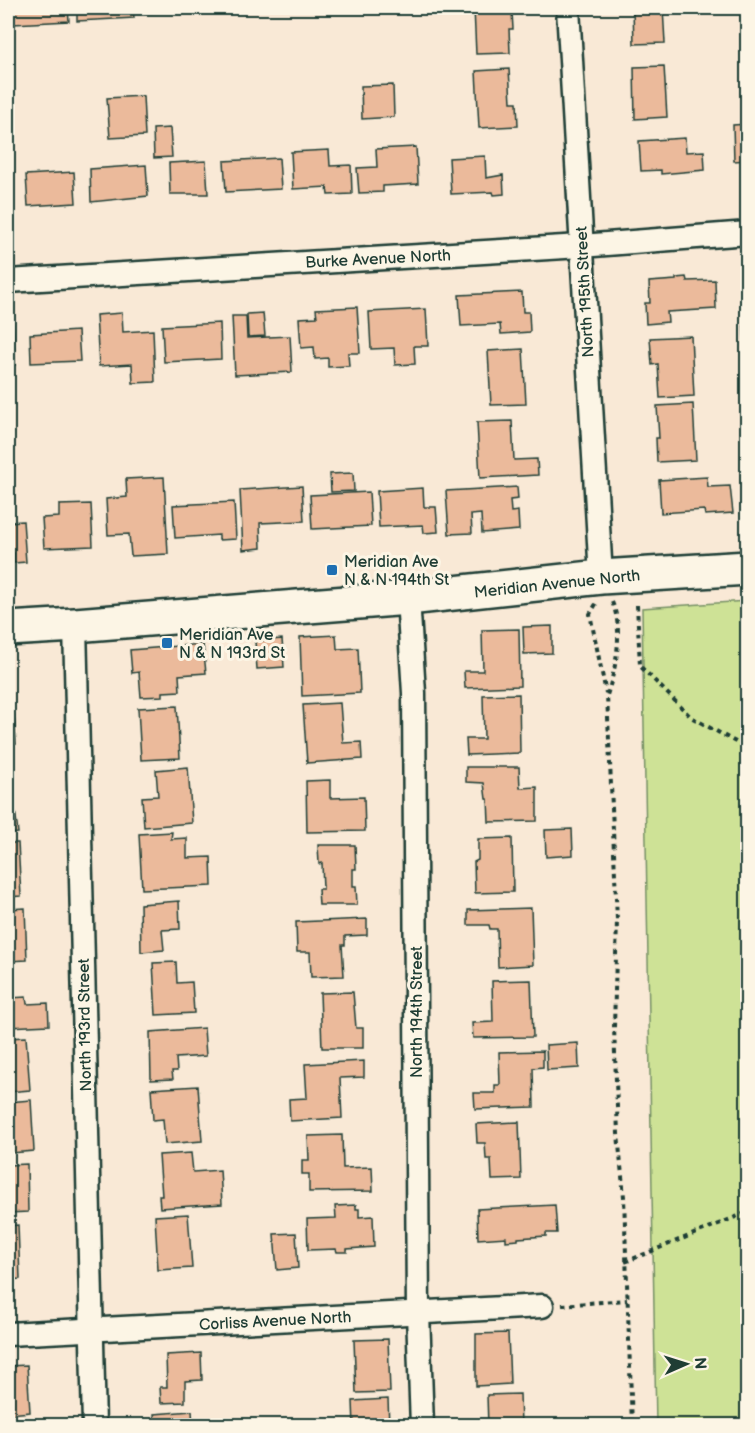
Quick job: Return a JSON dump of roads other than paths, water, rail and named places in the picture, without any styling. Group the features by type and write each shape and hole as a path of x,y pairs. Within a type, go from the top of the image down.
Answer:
{"street":[{"name":"North 195th Street","path":"568,8 601,577"},
{"name":"Burke Avenue North","path":"8,281 581,246 747,233"},
{"name":"Meridian Avenue North","path":"8,629 75,626 408,598 601,577 747,568"},
{"name":"North 194th Street","path":"408,598 414,693 418,1313 422,1425"},
{"name":"North 193rd Street","path":"75,626 94,1425"},
{"name":"Corliss Avenue North","path":"8,1334 542,1306"}],"place":[{"name":"Meridian Ave N & N 194th St","path":"332,570"},
{"name":"Meridian Ave N & N 193rd St","path":"167,643"}]}
